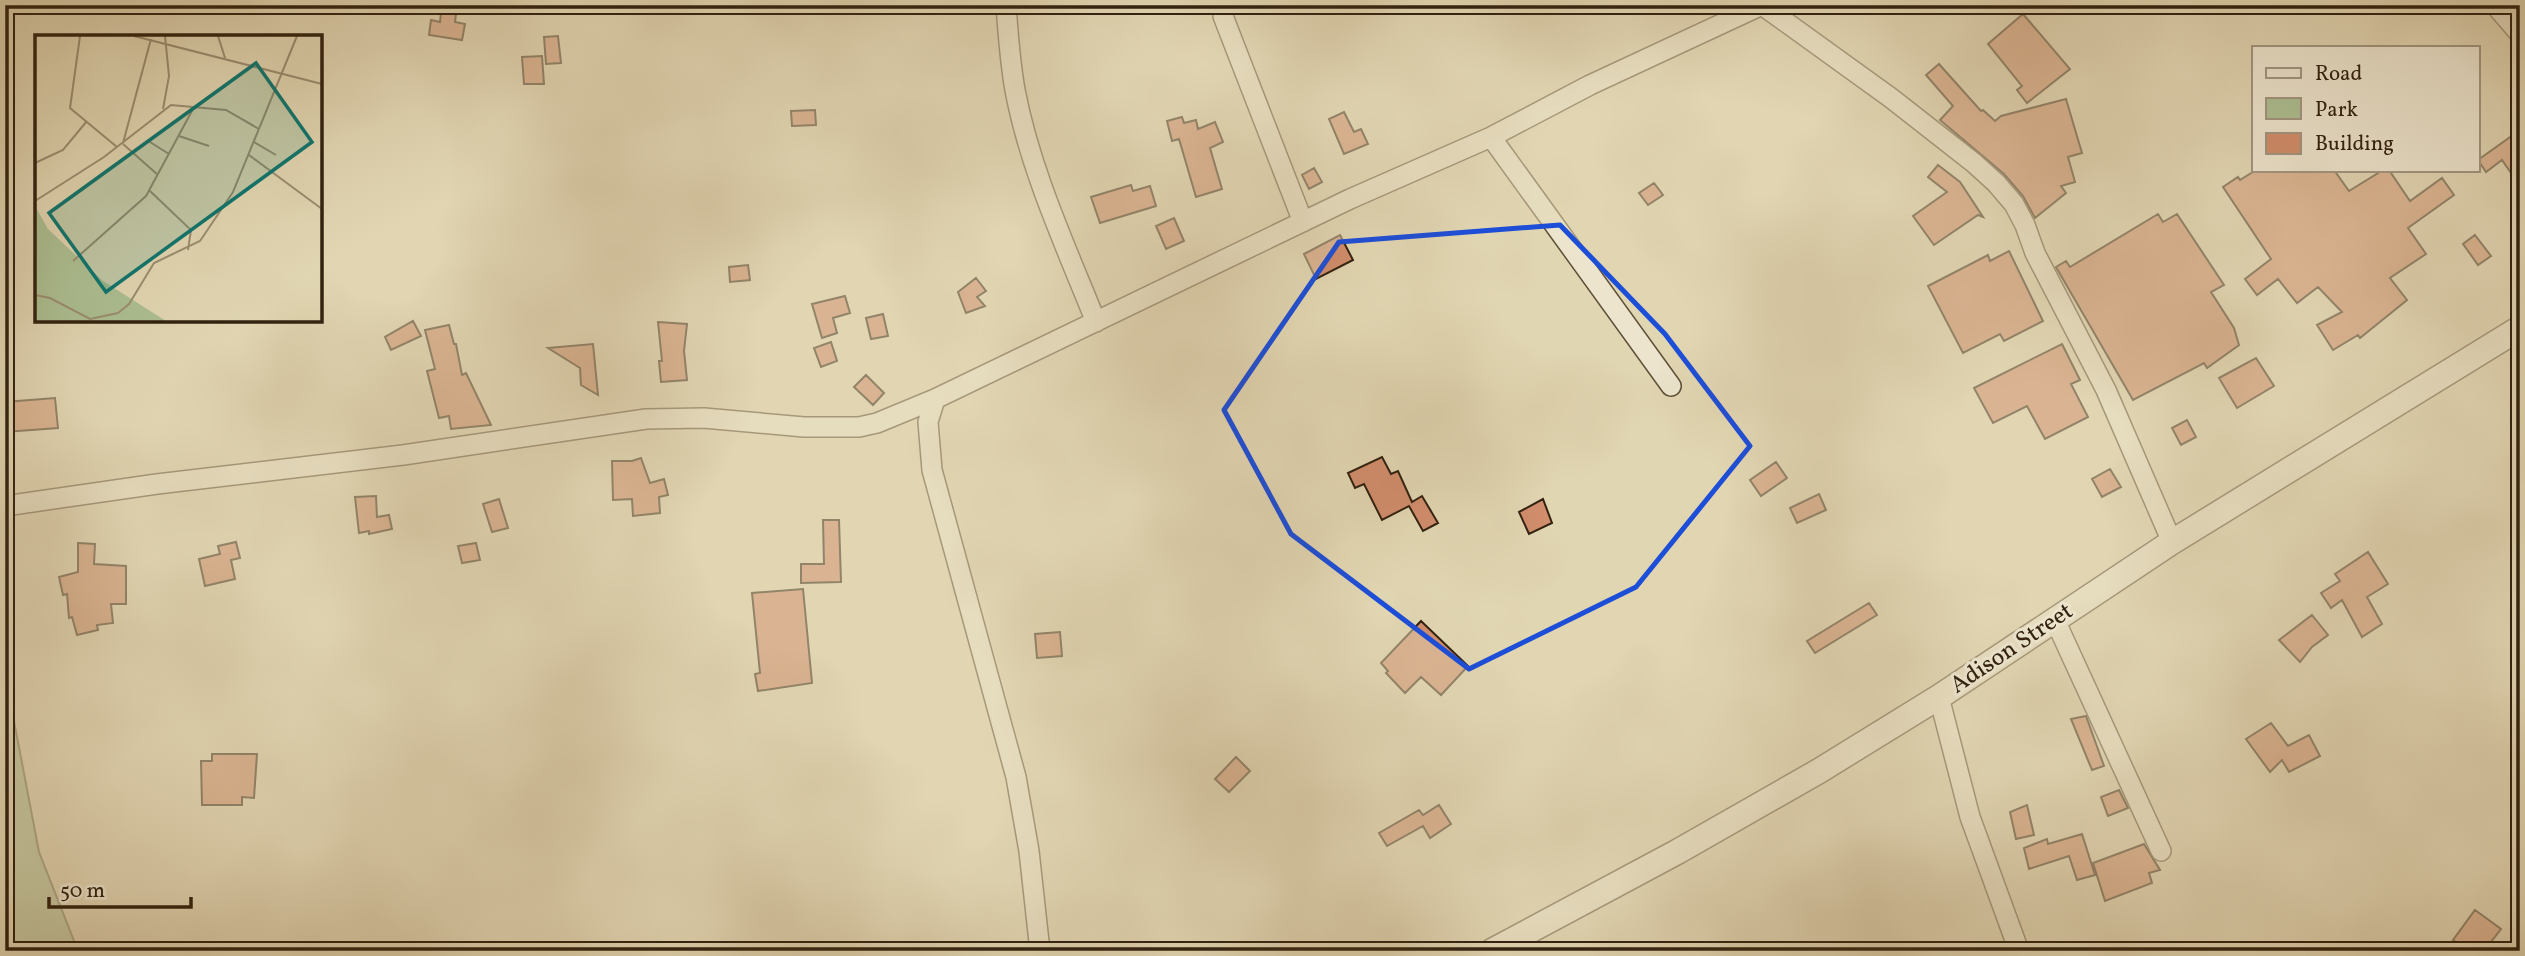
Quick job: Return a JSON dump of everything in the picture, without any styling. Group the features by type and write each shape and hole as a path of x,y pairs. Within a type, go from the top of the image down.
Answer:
{"street":[{"path":"1006,5 1015,91 1024,129 1050,206 1096,322"},
{"path":"5,506 158,484 403,455 646,419 704,418 804,427 859,427 877,423 935,399 1303,222 1490,137 1590,86 1762,5 1891,98 1964,155 1996,183 2014,204 2035,253 2106,390 2172,542"},
{"path":"2495,5 2520,34"},
{"path":"1223,16 1303,222"},
{"path":"1490,137 1671,386"},
{"name":"Adison Street","path":"1492,951 1819,771 1939,697 2172,542 2520,328"},
{"path":"935,399 928,422 932,470 1016,776 1029,850 1040,951"},
{"path":"2055,620 2161,851"},
{"path":"1939,697 1969,817 2019,951"}],"highlighted area":[{"path":"1560,225 1665,334 1750,446 1636,587 1469,669 1291,534 1224,410 1339,242"}],"green space":[{"path":"5,674 39,852 78,951 5,951"}],"building":[{"path":"441,12 456,14 455,22 465,24 462,40 429,35 431,20 440,22"},
{"path":"2023,14 2070,69 2027,103 2017,90 2022,86 1988,44"},
{"path":"558,36 561,63 546,64 544,37"},
{"path":"542,56 544,84 524,84 522,57"},
{"path":"1939,64 1981,111 1995,121 2001,116 2066,99 2082,153 2068,157 2075,182 2061,186 2066,193 2035,218 2023,196 2004,174 1940,120 1953,106 1926,75"},
{"path":"815,110 816,125 792,126 791,111"},
{"path":"1344,112 1354,132 1361,129 1368,144 1344,154 1329,119"},
{"path":"1182,117 1184,123 1196,120 1198,129 1215,122 1223,142 1210,148 1222,189 1196,197 1179,139 1172,141 1167,121"},
{"path":"2520,130 2520,186 2502,160 2486,172 2480,159"},
{"path":"1938,165 1960,182 1983,217 1978,215 1934,245 1913,216 1947,192 1928,177"},
{"path":"1314,168 1322,182 1309,189 1302,175"},
{"path":"2253,172 2335,172 2349,191 2380,172 2390,172 2410,201 2442,178 2454,195 2408,228 2426,254 2390,278 2407,300 2360,338 2358,335 2333,350 2317,325 2342,312 2318,287 2297,303 2278,279 2257,295 2245,279 2271,259 2223,187 2238,177 2240,180"},
{"path":"1654,183 1663,195 1648,205 1639,193"},
{"path":"1131,185 1133,191 1150,186 1156,206 1100,223 1091,197"},
{"path":"2158,214 2163,222 2177,214 2224,285 2211,292 2234,328 2239,345 2207,368 2204,363 2133,400 2056,267 2066,261 2070,267"},
{"path":"1174,218 1184,241 1166,249 1156,226"},
{"path":"1340,235 1353,260 1316,279 1304,254"},
{"path":"2475,235 2491,256 2478,265 2463,244"},
{"path":"2009,251 2043,321 2004,341 2000,334 1963,353 1928,286 1988,255 1990,261"},
{"path":"748,265 750,280 730,282 729,267"},
{"path":"976,278 986,291 977,297 985,306 966,313 958,292"},
{"path":"845,296 850,313 833,318 837,333 822,338 812,304"},
{"path":"883,314 888,336 871,339 866,318"},
{"path":"413,321 421,336 391,350 385,337"},
{"path":"658,322 687,324 684,351 687,380 661,382"},
{"path":"449,325 462,375 466,373 491,425 451,429 449,416 439,418 427,371 435,369 425,330"},
{"path":"831,342 837,361 821,367 814,348"},
{"path":"593,344 598,395 581,385 580,368 548,348"},
{"path":"2062,344 2080,380 2071,384 2088,417 2045,439 2027,406 1993,423 1974,388"},
{"path":"2256,358 2274,386 2237,408 2219,378"},
{"path":"866,375 884,393 873,405 854,387"},
{"path":"55,398 58,428 5,432 5,402"},
{"path":"2187,420 2196,437 2181,445 2172,428"},
{"path":"1382,457 1391,474 1398,471 1412,502 1422,496 1438,523 1423,531 1409,506 1382,520 1364,484 1355,488 1348,473"},
{"path":"641,458 650,483 664,479 668,495 659,497 660,513 633,516 632,499 613,500 612,461"},
{"path":"1776,462 1787,478 1761,496 1750,480"},
{"path":"2110,469 2121,487 2102,497 2092,479"},
{"path":"1819,494 1826,510 1797,523 1790,508"},
{"path":"376,496 377,517 389,515 392,529 369,534 369,531 359,533 355,497"},
{"path":"499,499 508,528 492,532 483,504"},
{"path":"1543,499 1552,523 1529,534 1519,512"},
{"path":"823,520 839,520 841,582 801,583 801,564 824,564"},
{"path":"236,542 240,558 231,560 235,579 205,586 199,559 220,554 218,546"},
{"path":"78,543 95,544 94,564 126,566 126,604 111,604 113,623 97,625 98,630 77,635 72,617 69,618 67,594 63,595 59,577 78,572"},
{"path":"476,543 480,560 462,563 458,546"},
{"path":"2368,552 2388,584 2367,597 2382,624 2362,637 2342,600 2331,608 2321,593 2340,581 2335,574"},
{"path":"803,589 812,683 758,691 755,674 760,673 752,593"},
{"path":"1869,603 1877,615 1815,653 1807,641"},
{"path":"2312,615 2328,635 2312,647 2300,662 2279,640"},
{"path":"1421,621 1468,666 1441,695 1421,677 1405,693 1386,673 1388,671 1381,663"},
{"path":"1060,632 1062,656 1037,658 1035,634"},
{"path":"2086,716 2104,766 2092,770 2071,719"},
{"path":"2271,723 2288,746 2309,735 2320,756 2289,772 2282,760 2270,772 2246,739"},
{"path":"212,754 257,754 254,798 242,797 242,805 202,805 201,761 212,761"},
{"path":"1236,757 1250,771 1229,792 1215,779"},
{"path":"2119,790 2128,808 2108,816 2101,797"},
{"path":"1439,805 1451,824 1430,838 1423,826 1387,846 1379,833 1419,810 1423,815"},
{"path":"2027,805 2034,835 2016,839 2010,812"},
{"path":"2082,834 2095,875 2077,880 2069,856 2029,869 2024,848 2047,839 2048,844"},
{"path":"2144,844 2160,870 2149,873 2152,883 2105,901 2093,863"},
{"path":"2475,910 2501,929 2484,951 2469,951 2453,940"}]}
